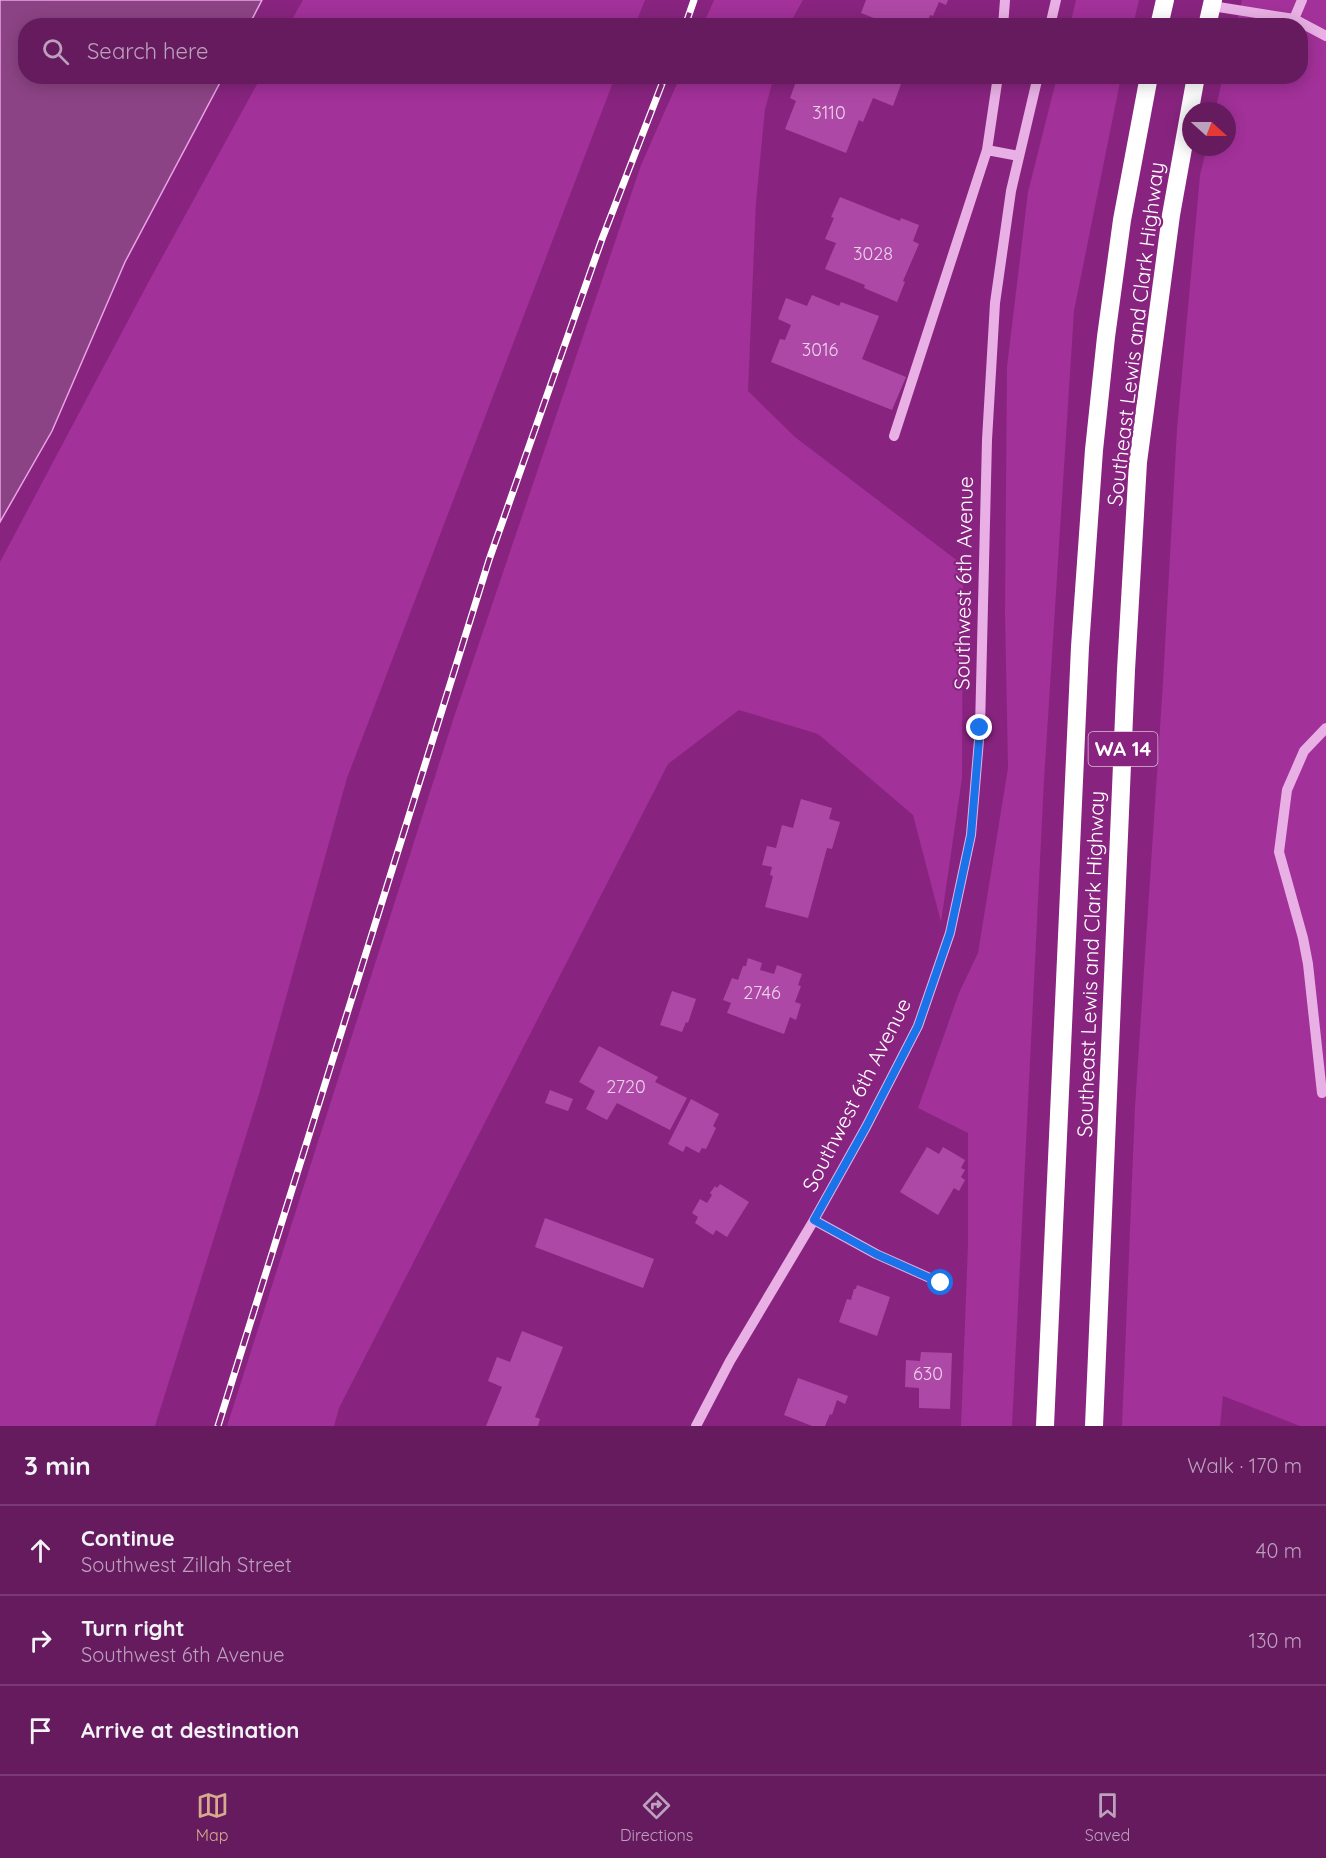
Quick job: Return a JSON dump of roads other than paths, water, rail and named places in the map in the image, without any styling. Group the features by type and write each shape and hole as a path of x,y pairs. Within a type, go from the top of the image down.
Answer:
{"highway":[{"path":"1161,18 1166,0"},
{"path":"1209,18 1212,3"},
{"name":"Southeast Lewis and Clark Highway","path":"1045,1426 1080,647 1093,462 1106,337 1122,220 1148,84"},
{"name":"Southeast Lewis and Clark Highway","path":"1094,1426 1126,670 1138,462 1172,215 1195,84"}],"street":[{"path":"1004,18 1005,0"},
{"path":"1052,18 1056,0"},
{"path":"1294,18 1302,0"},
{"path":"1212,3 1289,18"},
{"path":"1308,26 1326,36"},
{"path":"894,436 987,150 997,84"},
{"name":"Southwest 6th Avenue","path":"696,1426 730,1360 814,1220 866,1127 918,1026 950,933 971,835 980,728 987,440 995,303 1011,191 1036,84"},
{"path":"987,150 1019,156"},
{"path":"1322,1093 1308,964 1279,852 1287,790 1304,751 1326,728"},
{"path":"814,1220 876,1254 941,1283"}],"railway":[{"path":"688,18 694,0"},
{"path":"218,1426 489,560 602,239 662,84"}]}
